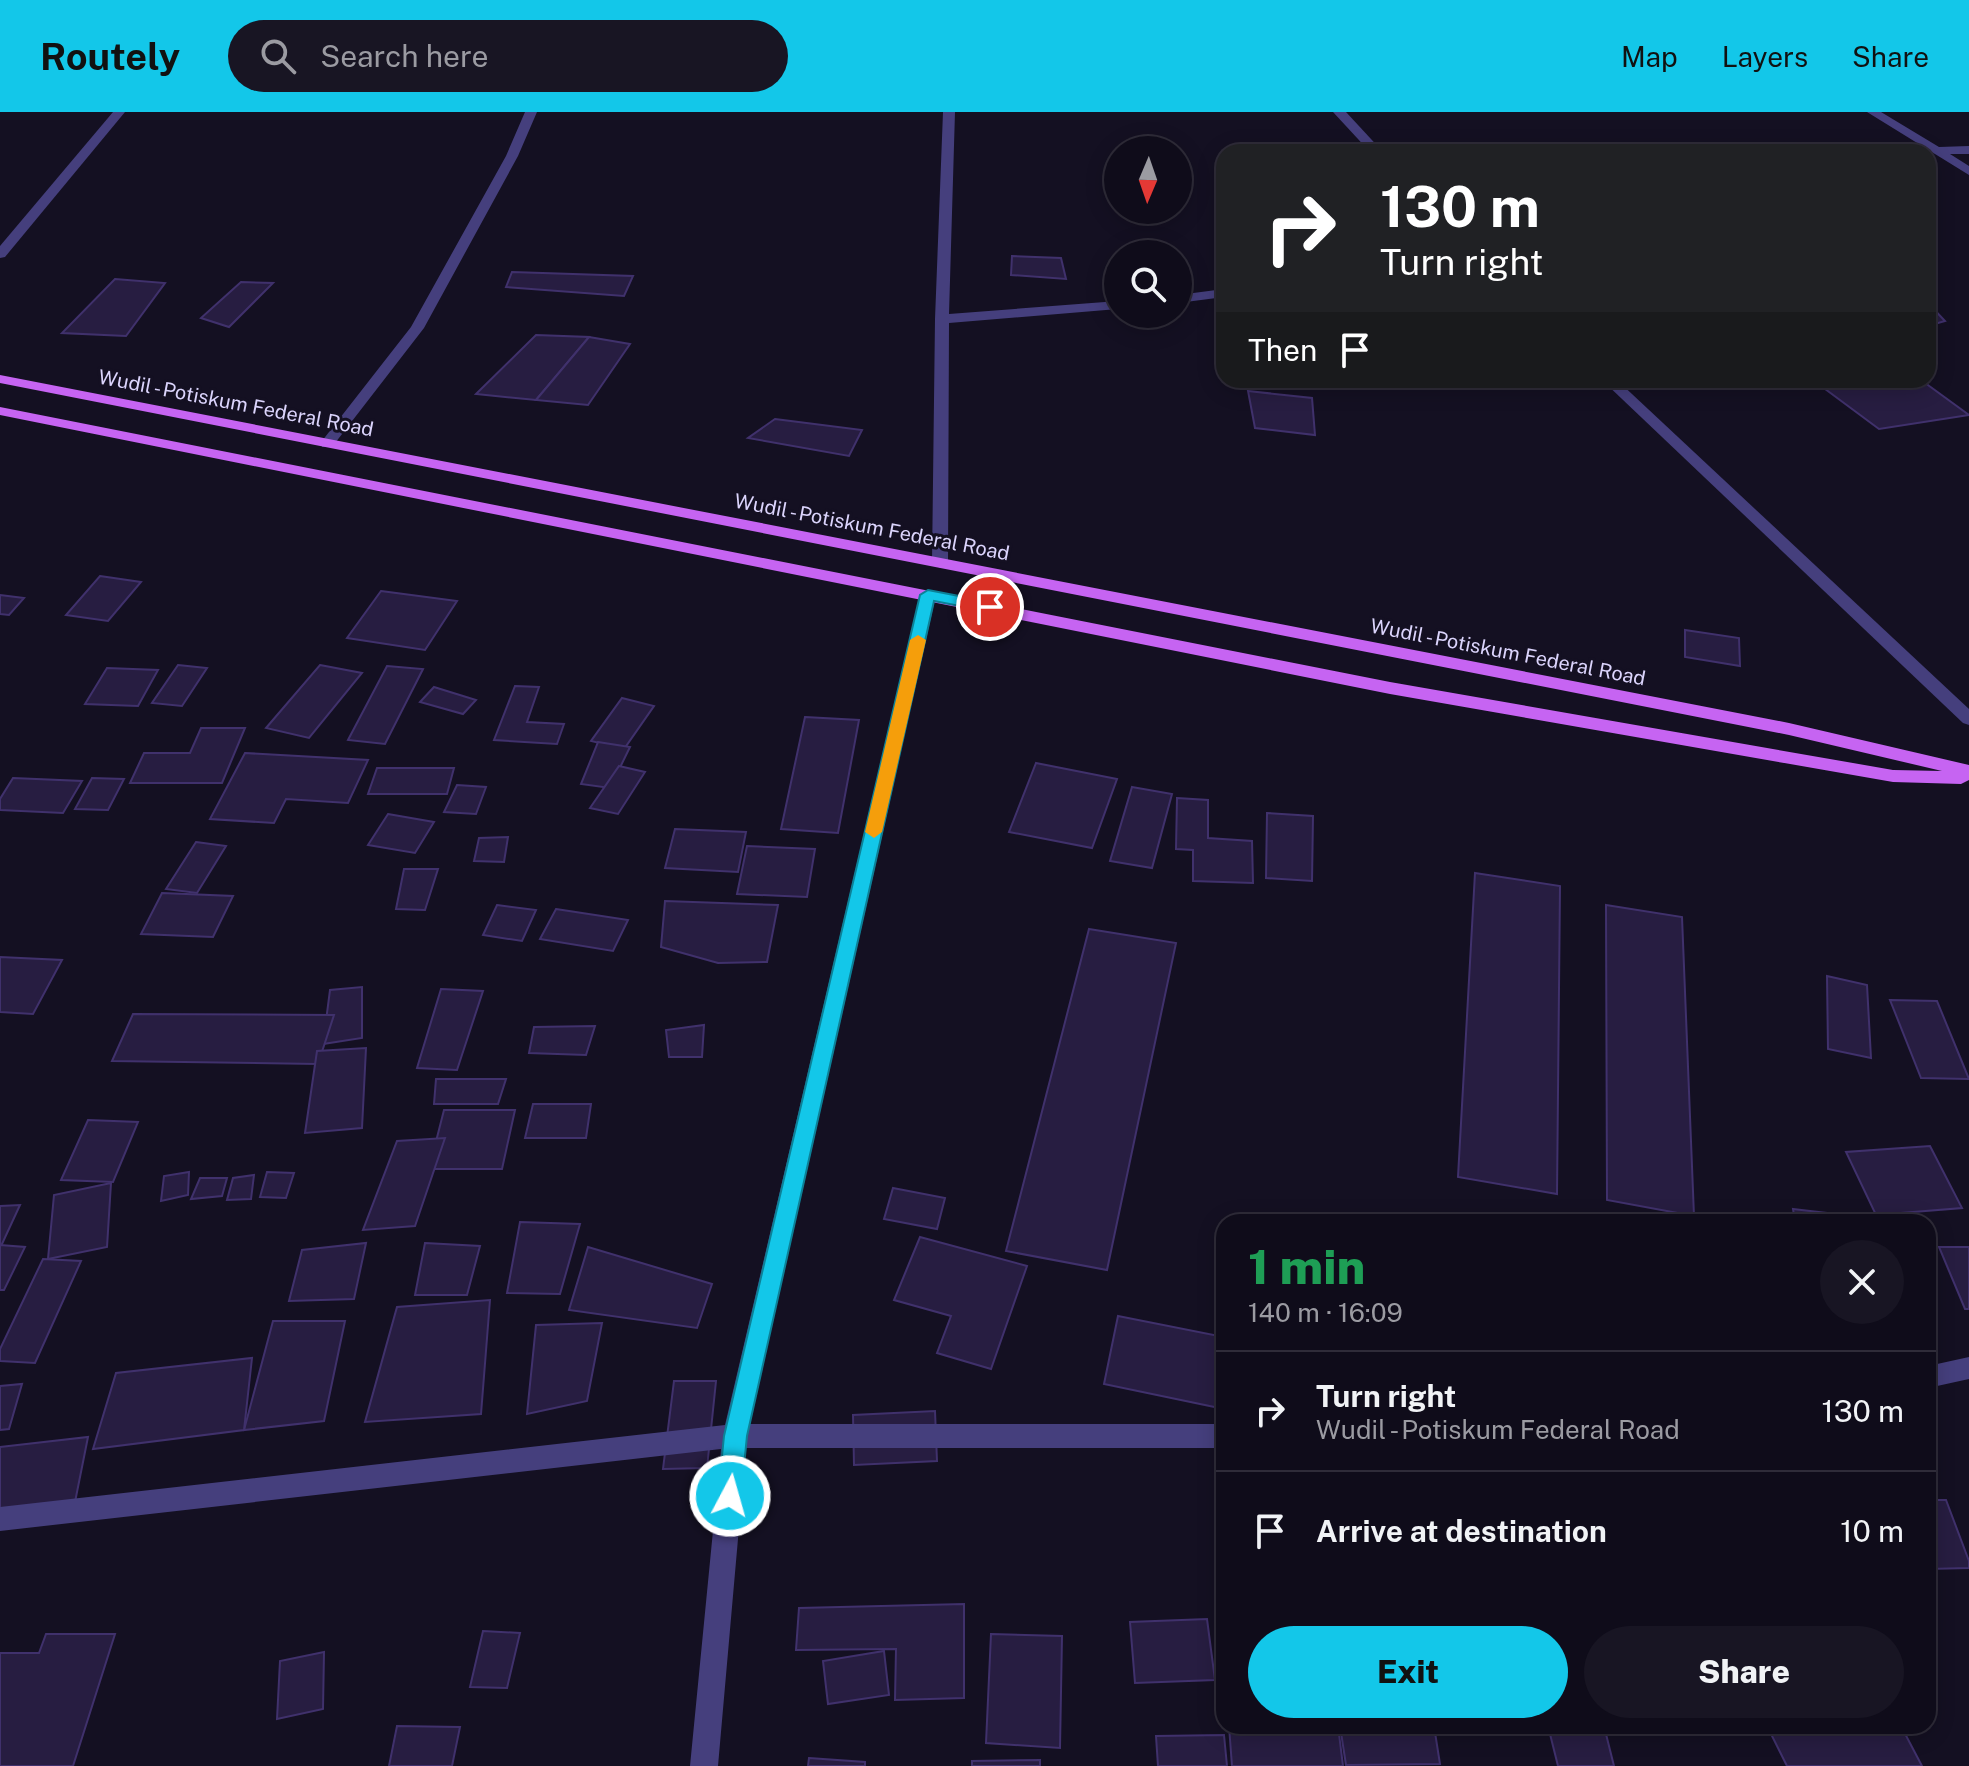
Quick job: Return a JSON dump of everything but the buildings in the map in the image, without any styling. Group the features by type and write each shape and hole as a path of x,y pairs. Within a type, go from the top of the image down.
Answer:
{"main road":[{"name":"Wudil - Potiskum Federal Road","path":"0,379 1789,729 1969,771"},
{"path":"0,411 1437,697 1893,776 1969,778"}],"street":[{"path":"0,254 119,112"},
{"path":"327,444 417,328 512,156 531,112"},
{"path":"940,563 942,319 949,112"},
{"path":"1339,112 1369,144"},
{"path":"1873,112 1919,144"},
{"path":"1936,152 1969,150"},
{"path":"1936,155 1969,171"},
{"path":"1192,297 1216,294"},
{"path":"942,319 1104,306"},
{"path":"1618,388 1966,712"},
{"path":"704,1766 735,1436 928,595"},
{"path":"1936,1375 1969,1368"},
{"path":"0,1519 735,1436 1216,1436"}],"slow traffic":[{"path":"874,832 918,640"}],"route":[{"path":"730,1496 735,1436 928,595 990,607"}]}
